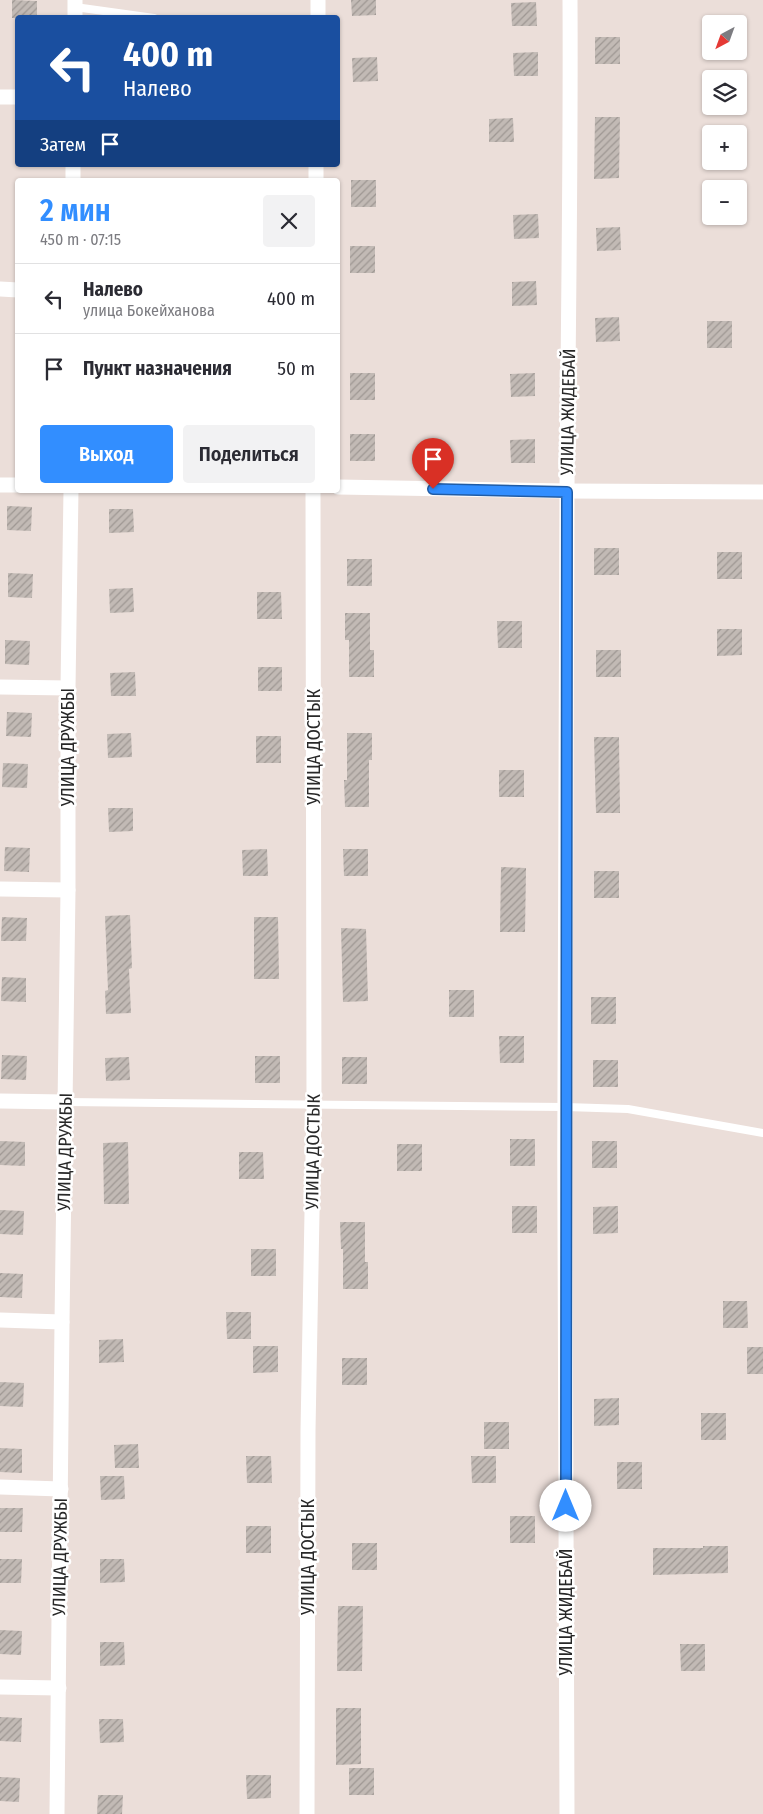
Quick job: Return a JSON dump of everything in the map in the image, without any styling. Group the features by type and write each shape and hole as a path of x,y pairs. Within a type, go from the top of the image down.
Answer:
{"street":[{"path":"318,0 318,15"},
{"name":"УЛИЦА ЖИДЕБАЙ","path":"567,1814 567,492 571,167 570,0"},
{"path":"0,97 15,97"},
{"path":"0,289 15,290"},
{"path":"0,485 15,485"},
{"path":"340,487 567,492 763,492"},
{"name":"УЛИЦА ДРУЖБЫ","path":"57,1814 71,493"},
{"name":"УЛИЦА ДОСТЫК","path":"307,1814 308,1431 314,1104 313,493"},
{"path":"0,687 68,688"},
{"path":"0,889 68,890"},
{"path":"0,1101 66,1102"},
{"path":"0,1320 62,1322"},
{"path":"0,1487 61,1489"},
{"path":"0,1687 59,1688"}],"lane":[{"path":"75,8 130,15"},
{"path":"66,1102 628,1109 763,1133"}],"building":[{"path":"12,0 37,1 37,15 15,15 15,18 12,18"},
{"path":"351,0 376,0 376,15 352,16"},
{"path":"536,2 537,26 512,26 511,3"},
{"path":"595,37 620,37 620,64 595,64"},
{"path":"538,52 538,76 514,76 513,53"},
{"path":"377,57 378,81 353,82 352,58"},
{"path":"595,117 620,117 619,178 594,179"},
{"path":"513,118 514,142 489,142 489,119"},
{"path":"351,180 376,180 376,207 351,207"},
{"path":"538,214 539,238 514,239 513,215"},
{"path":"620,227 621,250 597,251 596,228"},
{"path":"350,246 375,246 375,273 350,273"},
{"path":"536,281 537,305 512,306 512,282"},
{"path":"619,317 620,341 596,342 595,318"},
{"path":"707,321 732,321 732,348 707,348"},
{"path":"350,373 375,373 375,400 350,400"},
{"path":"535,373 535,396 511,397 510,374"},
{"path":"350,434 375,434 375,461 350,461"},
{"path":"535,439 535,463 511,463 510,440"},
{"path":"7,506 32,507 31,531 7,530"},
{"path":"109,509 133,509 134,532 109,533"},
{"path":"594,548 619,548 619,575 594,575"},
{"path":"717,552 742,552 742,579 717,579"},
{"path":"347,559 372,559 372,586 347,586"},
{"path":"8,573 33,574 32,598 8,597"},
{"path":"133,588 134,612 110,613 109,589"},
{"path":"257,592 281,592 282,619 257,619"},
{"path":"345,613 370,613 370,650 374,650 374,677 349,677 349,640 345,640"},
{"path":"497,621 522,621 522,648 498,648"},
{"path":"717,629 742,629 742,655 717,656"},
{"path":"5,640 30,641 29,665 5,664"},
{"path":"596,650 621,650 621,677 596,677"},
{"path":"258,667 282,667 282,691 258,691"},
{"path":"135,672 136,696 111,696 110,673"},
{"path":"7,712 32,713 31,737 6,736"},
{"path":"131,733 132,757 108,758 107,734"},
{"path":"347,733 372,733 372,760 369,760 369,807 345,807 344,780 347,780"},
{"path":"256,736 281,736 281,763 256,763"},
{"path":"594,737 619,737 620,813 596,813"},
{"path":"3,763 28,764 27,788 2,787"},
{"path":"499,770 524,770 524,797 499,797"},
{"path":"108,808 133,808 133,831 109,832"},
{"path":"5,847 30,848 29,872 4,871"},
{"path":"267,849 268,876 243,876 242,850"},
{"path":"343,849 368,849 368,876 344,876"},
{"path":"501,867 526,868 525,932 500,932"},
{"path":"594,871 619,871 619,898 594,898"},
{"path":"130,915 132,968 129,969 131,1013 106,1014 105,991 108,990 105,916"},
{"path":"2,917 27,918 26,941 1,941"},
{"path":"254,917 278,917 279,979 254,979"},
{"path":"341,928 366,929 368,1001 343,1002"},
{"path":"2,977 26,978 26,1002 1,1001"},
{"path":"449,990 474,990 474,1017 449,1017"},
{"path":"591,997 616,997 616,1024 591,1024"},
{"path":"499,1036 524,1036 524,1063 500,1063"},
{"path":"2,1055 27,1056 26,1080 1,1079"},
{"path":"255,1056 280,1056 280,1083 255,1083"},
{"path":"129,1057 130,1080 106,1081 105,1058"},
{"path":"342,1057 367,1057 367,1084 342,1084"},
{"path":"593,1060 618,1060 618,1087 593,1087"},
{"path":"510,1139 535,1139 535,1166 510,1166"},
{"path":"0,1141 25,1142 25,1166 0,1165"},
{"path":"592,1141 617,1141 617,1168 592,1168"},
{"path":"128,1142 129,1204 104,1204 103,1143"},
{"path":"397,1144 422,1144 422,1171 397,1171"},
{"path":"239,1152 263,1152 264,1179 239,1179"},
{"path":"512,1206 537,1206 537,1233 512,1233"},
{"path":"618,1206 618,1233 593,1234 593,1207"},
{"path":"0,1210 24,1211 23,1235 0,1234"},
{"path":"340,1222 365,1222 365,1262 368,1262 368,1289 343,1289 343,1249 341,1249"},
{"path":"251,1249 276,1249 276,1276 251,1276"},
{"path":"0,1273 23,1274 22,1298 0,1297"},
{"path":"723,1301 747,1301 748,1328 723,1328"},
{"path":"226,1312 251,1312 251,1339 227,1339"},
{"path":"123,1339 124,1362 99,1363 99,1340"},
{"path":"253,1346 278,1346 278,1372 253,1373"},
{"path":"747,1347 763,1347 763,1374 747,1374"},
{"path":"342,1358 367,1358 367,1385 342,1385"},
{"path":"0,1382 24,1383 23,1407 0,1406"},
{"path":"619,1398 619,1425 594,1426 594,1399"},
{"path":"701,1413 726,1413 726,1440 701,1440"},
{"path":"484,1422 509,1422 509,1449 484,1449"},
{"path":"138,1444 139,1468 115,1468 114,1445"},
{"path":"0,1448 22,1449 22,1473 0,1472"},
{"path":"246,1456 271,1456 272,1483 247,1483"},
{"path":"471,1456 496,1456 496,1483 472,1483"},
{"path":"617,1462 642,1462 642,1489 617,1489"},
{"path":"100,1476 124,1476 125,1499 101,1500"},
{"path":"0,1508 23,1508 22,1532 0,1532"},
{"path":"510,1516 535,1516 535,1543 510,1543"},
{"path":"246,1526 271,1526 271,1553 246,1553"},
{"path":"352,1543 377,1543 377,1570 352,1570"},
{"path":"703,1546 728,1546 728,1573 653,1575 653,1548 703,1548"},
{"path":"0,1559 22,1559 21,1583 0,1583"},
{"path":"100,1559 124,1559 125,1582 100,1583"},
{"path":"338,1606 363,1606 362,1671 337,1671"},
{"path":"0,1630 22,1631 21,1655 0,1654"},
{"path":"100,1642 124,1642 125,1665 100,1666"},
{"path":"680,1644 705,1644 705,1671 681,1671"},
{"path":"336,1708 361,1708 361,1764 336,1765"},
{"path":"0,1717 22,1718 21,1742 0,1741"},
{"path":"99,1719 123,1719 124,1742 100,1743"},
{"path":"349,1768 374,1768 374,1795 349,1795"},
{"path":"246,1775 271,1775 271,1798 247,1799"},
{"path":"0,1777 20,1778 19,1802 0,1801"},
{"path":"98,1795 123,1795 122,1814 97,1814"}],"route":[{"path":"433,489 567,492 566,1506"}]}
